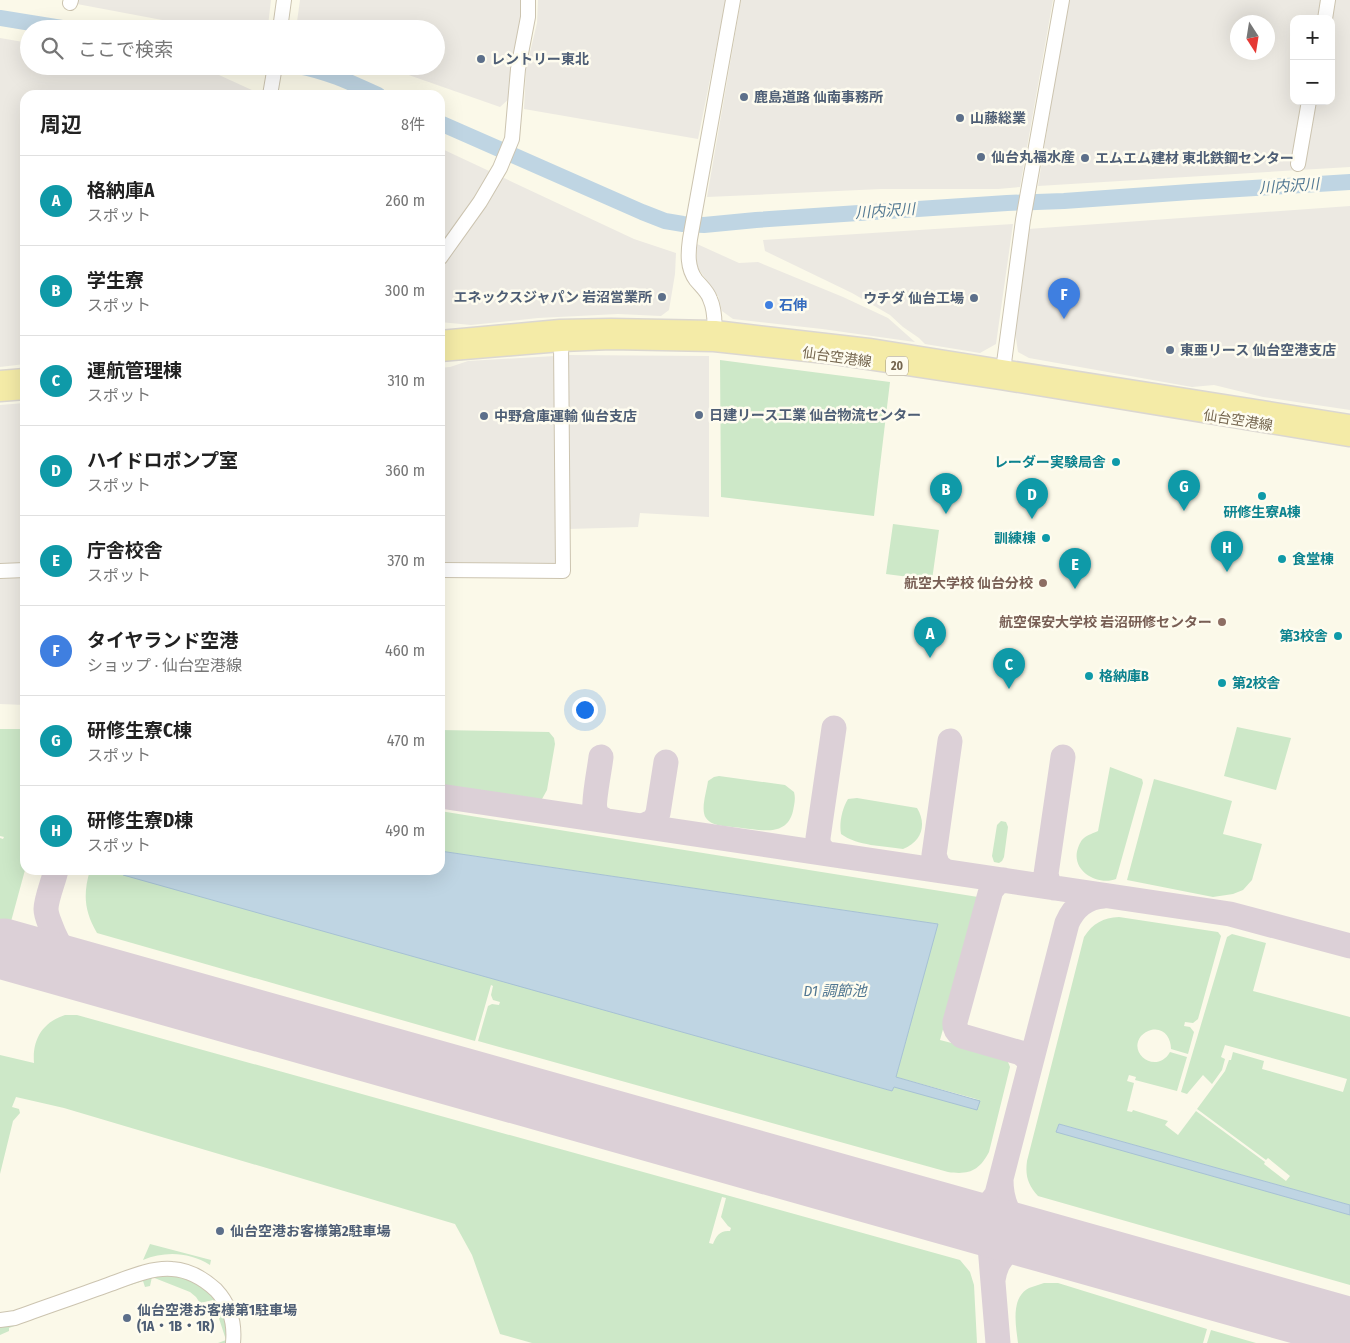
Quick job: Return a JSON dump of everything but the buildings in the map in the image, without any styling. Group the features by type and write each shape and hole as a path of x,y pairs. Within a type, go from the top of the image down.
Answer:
{"main road":[{"name":"仙台空港線","path":"445,339 560,328 611,327 714,336 835,356 1002,375 1350,423"},
{"name":"仙台空港線","path":"445,353 561,343 714,336"},
{"name":"仙台空港線","path":"1002,375 1350,438"},
{"path":"0,379 20,377"},
{"path":"0,393 20,391"}],"street":[{"path":"281,20 284,0"},
{"path":"445,251 480,202 502,165 513,132 518,69 528,16 528,0"},
{"path":"714,336 710,298 695,278 690,267 688,255 733,0"},
{"path":"1002,375 1023,220 1062,0"},
{"path":"1326,15 1328,0"},
{"path":"271,90 273,75"},
{"path":"1298,164 1308,105"},
{"path":"445,570 563,570 561,343"},
{"path":"0,570 20,570"},
{"path":"0,1320 15,1318 134,1276 170,1268 194,1274 218,1292 232,1318 233,1343"}],"shaded area":[{"path":"77,0 271,0 269,20 162,20 77,4"},
{"path":"300,0 522,0 523,14 511,97 500,107 409,75 445,75 445,20 297,20"},
{"path":"538,0 726,0 698,139 524,109 526,69 537,23"},
{"path":"741,0 1053,0 1020,187 998,189 881,189 707,197"},
{"path":"1068,0 1350,0 1350,167 1038,186"},
{"path":"0,38 20,41 20,75 219,75 252,90 20,90 20,365 0,367"},
{"path":"445,150 634,239 676,253 675,274 669,310 661,316 618,314 538,318 471,325 445,322"},
{"path":"1350,206 1350,410 1263,397 1214,385 1192,387 1029,358 1018,352 1015,332 1028,229"},
{"path":"1013,224 996,344 980,353 925,344 890,315 852,293 765,251 763,240"},
{"path":"697,244 739,263 758,262 843,297 888,318 915,342 733,319 722,311 718,296 696,263"},
{"path":"567,355 709,356 709,517 640,513 638,527 568,529"},
{"path":"555,356 559,565 445,565 445,368 468,361"},
{"path":"20,403 20,566 0,567 0,405"},
{"path":"0,576 20,576 20,705 0,704"}],"green space":[{"path":"720,360 890,382 874,516 721,497"},
{"path":"893,524 939,530 932,580 886,574"},
{"path":"1237,727 1291,738 1276,790 1224,776"},
{"path":"0,729 20,729 20,875 24,875 0,962 0,838 3,839 4,837 0,836"},
{"path":"445,730 549,732 554,738 555,744 547,790 542,799 536,802 445,788"},
{"path":"1110,767 1142,779 1143,783 1116,879 1109,881 1087,875 1078,864 1077,856 1082,840 1098,831"},
{"path":"719,776 785,785 795,795 790,819 785,825 772,830 713,824 704,814 704,800 708,781"},
{"path":"1154,779 1232,801 1223,834 1262,844 1252,880 1243,890 1233,894 1213,897 1127,880"},
{"path":"857,798 917,808 922,820 922,826 915,842 903,849 863,843 841,834 841,821 846,803 848,799"},
{"path":"445,812 978,897 979,901 940,1040 1002,1056 1010,1067 989,1152 981,1164 973,1170 962,1173 948,1172 478,1041 488,1006 492,1004 499,1005 500,1002 493,1000 491,995 493,986 491,985 475,1041 97,933 87,910 86,887 89,875 127,875 892,1091 893,1087 980,1100 896,1077 937,924 445,852"},
{"path":"1001,821 1006,822 1008,827 1004,857 999,863 994,862 992,856 997,825"},
{"path":"1119,917 1218,932 1221,936 1198,1019 1193,1023 1185,1022 1184,1026 1190,1027 1194,1032 1188,1054 1171,1049 1168,1037 1160,1030 1146,1032 1141,1036 1138,1043 1141,1055 1151,1062 1158,1062 1164,1059 1170,1052 1187,1057 1177,1091 1135,1080 1136,1077 1129,1075 1127,1081 1134,1083 1127,1111 1132,1112 1133,1110 1168,1121 1165,1125 1178,1135 1196,1111 1265,1162 1264,1164 1286,1181 1290,1176 1268,1158 1266,1160 1197,1109 1225,1071 1233,1052 1264,1061 1262,1069 1343,1092 1347,1079 1225,1045 1221,1057 1225,1059 1222,1070 1212,1084 1203,1075 1187,1094 1181,1092 1227,937 1232,934 1266,943 1253,991 1350,1017 1350,1205 1059,1124 1056,1131 1350,1215 1350,1285 1038,1196 1032,1188 1026,1171 1027,1161 1084,937 1099,922"},
{"path":"65,1015 77,1015 960,1260 970,1272 974,1285 977,1343 532,1343 500,1334 472,1255 455,1224 64,1108 16,1097 12,1107 19,1109 20,1113 13,1121 0,1174 0,1055 34,1063 35,1046 40,1033 57,1018","holes":["722,1197 726,1198 721,1217 731,1228 730,1231 717,1236 713,1244 709,1243"]},
{"path":"150,1244 211,1260 210,1265 194,1257 177,1254 160,1255 143,1260"},
{"path":"163,1275 177,1277 201,1286 211,1294 219,1304 224,1315 227,1328 227,1343 218,1343 226,1340 213,1300 200,1303 190,1292 152,1277"},
{"path":"152,1277 150,1286 145,1287 143,1281 124,1287 9,1328 9,1331 0,1335 0,1325 14,1323 121,1284"},
{"path":"1044,1283 1058,1283 1207,1329 1203,1343 1018,1343 1016,1313 1019,1298 1029,1288"},
{"path":"1211,1330 1256,1343 1207,1343"}],"water":[{"name":"D1 調節池","path":"445,852 938,924 896,1077 980,1101 977,1110 894,1087 892,1091 123,875 445,875"},
{"path":"1059,1124 1350,1205 1350,1215 1056,1132"}],"waterway":[{"name":"川内沢川","path":"0,18 20,21"},
{"name":"川内沢川","path":"332,75 367,90"},
{"name":"川内沢川","path":"445,125 642,212 665,221 683,224 704,225 1007,203 1350,182"}],"taxiway":[{"path":"828,854 820,847 818,838 834,728"},
{"path":"945,871 938,866 934,855 950,741"},
{"path":"601,757 595,805 597,815 605,820"},
{"path":"1054,888 1048,882 1046,874 1063,757"},
{"path":"643,826 654,821 658,813 666,762"},
{"path":"445,797 1230,914 1350,946"},
{"path":"55,875 46,905 48,918 56,938 69,959 88,973"},
{"path":"1004,880 997,883 991,890 955,1026 962,1036 1021,1053 1028,1059 1030,1066"},
{"path":"952,1216 966,1216 978,1212 993,1200 997,1194 1067,923 1073,912 1081,904 1092,898 1104,896"},
{"path":"1001,1180 1004,1200 1011,1217 1024,1231 1042,1241"},
{"path":"967,1220 982,1231 990,1246 998,1343"},
{"path":"993,1280 998,1263 1009,1250 1024,1242 1042,1241"}],"runway":[{"path":"4,949 1350,1328"}],"place":[{"name":"レントリー東北","path":"481,59"},
{"name":"鹿島道路 仙南事務所","path":"744,97"},
{"name":"山藤総業","path":"960,118"},
{"name":"仙台丸福水産","path":"981,157"},
{"name":"エムエム建材 東北鉄鋼センター","path":"1085,158"},
{"name":"エネックスジャパン 岩沼営業所","path":"662,297"},
{"name":"ウチダ 仙台工場","path":"974,298"},
{"name":"石伸","path":"769,305"},
{"name":"タイヤランド空港","path":"1064,319"},
{"name":"東亜リース 仙台空港支店","path":"1170,350"},
{"name":"日建リース工業 仙台物流センター","path":"699,415"},
{"name":"中野倉庫運輸 仙台支店","path":"484,416"},
{"name":"レーダー実験局舎","path":"1116,462"},
{"name":"研修生寮A棟","path":"1262,496"},
{"name":"研修生寮C棟","path":"1184,511"},
{"name":"学生寮","path":"946,514"},
{"name":"ハイドロポンプ室","path":"1032,519"},
{"name":"訓練棟","path":"1046,538"},
{"name":"食堂棟","path":"1282,559"},
{"name":"研修生寮D棟","path":"1227,572"},
{"name":"航空大学校 仙台分校","path":"1043,583"},
{"name":"庁舎校舎","path":"1075,589"},
{"name":"航空保安大学校 岩沼研修センター","path":"1222,622"},
{"name":"第3校舎","path":"1338,636"},
{"name":"格納庫A","path":"930,658"},
{"name":"格納庫B","path":"1089,676"},
{"name":"第2校舎","path":"1222,683"},
{"name":"運航管理棟","path":"1009,689"},
{"name":"仙台空港お客様第2駐車場","path":"220,1231"},
{"name":"仙台空港お客様第1駐車場 (1A・1B・1R)","path":"127,1318"}]}
